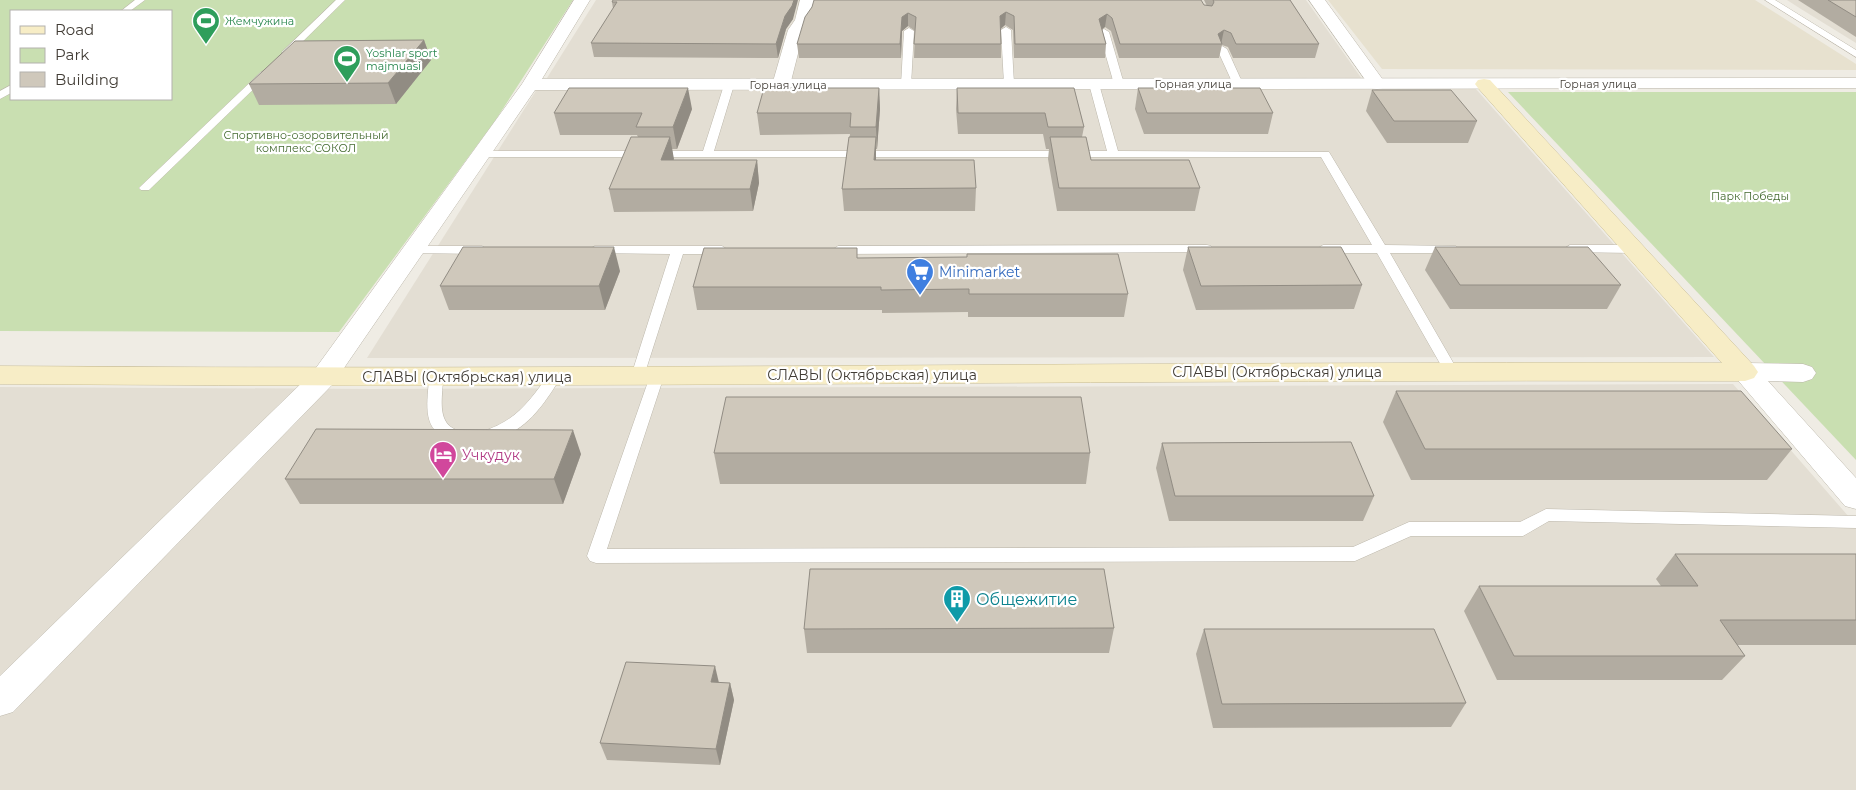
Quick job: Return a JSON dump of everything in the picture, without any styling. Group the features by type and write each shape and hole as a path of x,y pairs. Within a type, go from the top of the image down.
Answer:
{"main road":[{"path":"1484,84 1744,372"},
{"name":"СЛАВЫ (Октябрьская) улица","path":"0,376 436,378 1451,371 1744,372"}],"street":[{"path":"0,700 323,378 530,85 582,0"},
{"path":"781,85 796,30 803,20 808,0"},
{"path":"1317,0 1377,84"},
{"name":"Горная улица","path":"530,85 1856,83"},
{"path":"1744,372 1802,373"},
{"path":"1744,372 1856,498"}],"lane":[{"path":"126,10 141,0"},
{"path":"145,188 341,0"},
{"path":"1768,0 1856,54"},
{"path":"906,85 909,30"},
{"path":"1006,30 1009,84"},
{"path":"1104,32 1119,84"},
{"path":"1222,48 1238,84"},
{"path":"1094,84 1113,154"},
{"path":"707,154 729,85"},
{"path":"481,154 1325,154 1451,371"},
{"path":"827,250 1222,249"},
{"path":"1311,249 1468,249"},
{"path":"1556,249 1634,249"},
{"path":"414,250 492,250"},
{"path":"580,250 738,250"},
{"path":"678,250 647,376 596,556 1355,554 1409,529 1523,529 1546,515 1856,522"},
{"path":"436,378 436,421 440,429 460,438 474,438 489,436 517,424 526,416 554,377"}],"shaded area":[{"path":"596,0 1306,0 1362,79 547,78"},
{"path":"1328,0 1755,0 1856,64 1856,70 1382,69"},
{"path":"1787,0 1856,0 1856,43 1801,9"},
{"path":"1475,88 1714,357 367,358 537,89"},
{"path":"1733,384 1856,525 1856,790 0,790 0,387 371,389"}],"green space":[{"name":"Спортивно-озоровительный комплекс СОКОЛ","path":"0,0 573,0 495,121 339,332 0,331"},
{"name":"Парк Победы","path":"1508,92 1856,92 1856,460"}],"building":[{"path":"613,0 794,0 785,16 776,44 591,43 617,2 612,2"},
{"path":"814,0 1201,0 1204,5 1212,6 1213,0 1290,0 1319,44 1236,44 1231,33 1224,30 1218,34 1222,44 1120,44 1112,18 1107,14 1099,19 1106,44 1015,44 1014,16 1006,12 1000,16 1001,44 914,44 916,17 908,13 902,17 900,44 797,44 805,17 812,7"},
{"path":"1828,0 1856,0 1856,17"},
{"path":"424,40 388,83 249,84 295,41"},
{"path":"569,88 688,88 673,127 636,127 642,113 554,113"},
{"path":"764,88 879,88 876,127 850,127 851,113 757,113"},
{"path":"957,88 1074,88 1084,127 1048,127 1045,113 958,113"},
{"path":"1138,88 1260,88 1273,113 1147,113"},
{"path":"1372,90 1451,90 1477,121 1394,121"},
{"path":"631,137 670,137 661,160 757,160 750,189 609,189"},
{"path":"849,137 876,137 874,160 974,160 976,188 842,189"},
{"path":"1050,137 1086,137 1091,160 1189,160 1200,188 1059,188"},
{"path":"463,247 614,247 599,286 440,286"},
{"path":"1188,247 1341,247 1362,285 1201,286"},
{"path":"1435,247 1588,247 1621,285 1460,285"},
{"path":"704,248 857,248 857,258 967,257 967,254 1118,254 1128,294 969,294 969,289 881,290 881,287 693,287"},
{"path":"1396,391 1741,391 1792,449 1425,449"},
{"path":"726,397 1081,397 1090,453 714,453"},
{"path":"316,429 573,430 554,479 285,479"},
{"path":"1351,442 1374,496 1175,496 1162,443"},
{"path":"1675,554 1856,554 1856,620 1720,620 1745,656 1514,656 1479,586 1698,586"},
{"path":"810,569 1104,569 1114,628 804,629"},
{"path":"1204,629 1434,629 1466,703 1222,704"},
{"path":"626,662 715,666 711,682 730,683 716,749 600,743"}],"place":[{"name":"Жемчужина","path":"206,45"},
{"name":"Yoshlar sport majmuasi","path":"347,83"},
{"name":"Minimarket","path":"920,296"},
{"name":"Учкудук","path":"443,479"},
{"name":"Общежитие","path":"957,623"}]}
